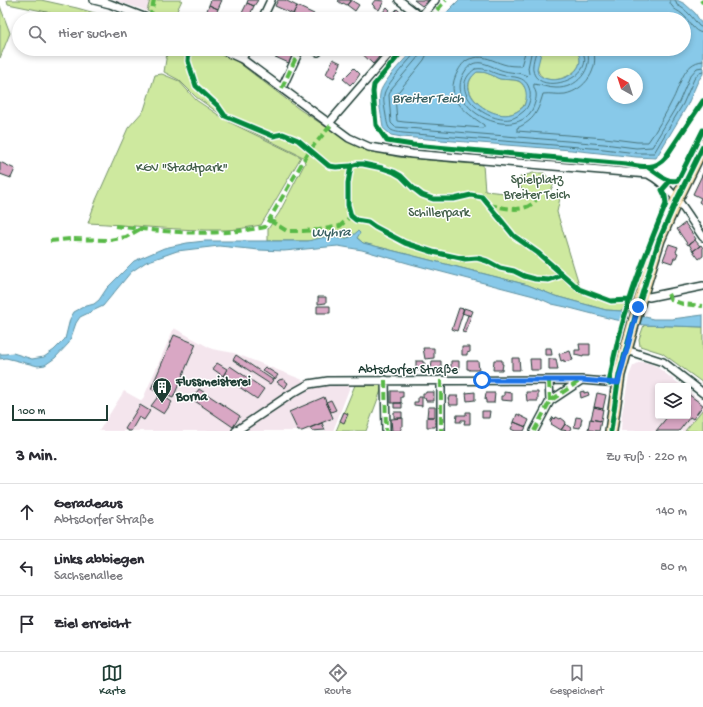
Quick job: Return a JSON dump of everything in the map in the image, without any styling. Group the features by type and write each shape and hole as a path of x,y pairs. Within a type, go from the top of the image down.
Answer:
{"main road":[{"path":"611,431 618,383 626,350 659,240 703,146"}],"street":[{"path":"94,0 131,12"},
{"path":"265,12 271,0"},
{"path":"399,0 413,12"},
{"path":"425,12 435,0"},
{"path":"235,56 242,59 330,122 349,138 377,149 412,154 648,174 666,186 677,199 703,237"},
{"path":"282,88 297,56"},
{"path":"330,122 387,56"},
{"path":"642,295 649,297 703,286"},
{"path":"626,350 663,362 703,394"},
{"path":"385,380 386,431"},
{"path":"441,380 442,431"},
{"path":"534,431 550,401 582,380"},
{"name":"Abtsdorfer Straße","path":"236,431 285,398 309,384 328,381 582,380 618,383"},
{"path":"549,381 550,401"}],"shaded area":[{"path":"114,0 150,0 147,11"},
{"path":"174,328 212,349 234,353 303,380 351,384 333,431 99,431 124,391 142,401"},
{"path":"640,362 649,363 657,367 678,383 655,383 655,419 691,419 691,393 703,403 703,409 685,431 621,431 622,414 629,376 633,366"}],"green space":[{"path":"7,0 41,0 91,12 47,12 8,4"},
{"path":"150,0 182,0 176,12 147,11"},
{"path":"0,6 10,33 0,58"},
{"name":"Schillerpark","path":"167,56 230,56 299,109 352,144 398,157 483,165 485,191 525,195 519,184 520,177 533,173 544,173 554,184 545,197 560,198 557,212 582,294 625,305 622,311 606,310 555,296 528,285 363,243 354,235 343,239 329,236 309,241 268,241 268,229 279,213 305,163 303,157 230,121 196,97 179,80 164,72"},
{"path":"540,56 578,56 580,59 577,68 569,75 559,79 548,79 540,75 537,65"},
{"path":"477,72 486,73 500,79 520,82 527,93 527,98 524,105 520,110 511,114 503,115 494,113 485,108 471,95 469,87 470,80"},
{"name":"KGV \"Stadtpark\"","path":"162,74 179,81 196,100 229,122 301,157 261,225 233,230 207,230 88,223 96,200 128,128 144,110 155,75"},
{"path":"644,325 703,327 703,383 662,353 640,346 639,339"},
{"path":"355,385 383,385 366,431 336,431"},
{"path":"703,409 703,431 685,431"}],"water":[{"name":"Breiter Teich","path":"459,0 677,0 685,4 695,13 703,26 703,74 698,81 687,106 656,158 402,137 391,135 383,128 380,106 381,89 389,77 407,56 540,56 537,69 538,74 553,80 562,79 570,75 576,70 579,64 579,56 691,56 691,12 447,12","holes":["477,72 486,73 500,79 517,80 522,83 526,92 524,106 520,110 511,114 503,115 494,113 477,102 471,95 469,87 470,80"]},
{"path":"358,231 360,233 357,238 363,243 528,285 555,296 606,310 622,311 653,319 672,319 703,315 703,327 644,325 612,319 552,304 534,296 362,250 338,246 284,251 219,246 177,251 146,262 131,272 103,306 80,317 76,323 69,343 55,358 45,365 38,366 6,358 0,359 0,354 13,353 32,359 44,357 65,339 70,319 74,312 83,307 94,304 99,300 107,288 134,261 164,248 205,241 308,241 329,236 343,239 351,237"}],"building":[{"path":"211,0 222,0 218,9 209,5"},
{"path":"248,0 258,0 254,6 247,3"},
{"path":"278,0 285,0 297,6 294,12 288,12 275,6"},
{"path":"351,0 347,5 342,4 338,1"},
{"path":"351,0 359,5 355,11 347,5"},
{"path":"375,0 384,1 379,10 372,4"},
{"path":"414,0 429,0 422,6"},
{"path":"247,3 254,6 251,12 242,12"},
{"path":"209,5 218,9 217,12 206,12"},
{"path":"297,6 310,12 294,12"},
{"path":"387,7 390,10 388,12 383,12"},
{"path":"273,56 295,56 291,64"},
{"path":"364,56 379,57 373,64"},
{"path":"333,59 341,63 334,78 326,74"},
{"path":"354,68 360,74 354,83 353,82 350,85 343,79"},
{"path":"0,162 15,169 11,178 0,174"},
{"path":"703,173 703,205 699,202 701,198 693,194"},
{"path":"685,223 696,239 688,245 677,229"},
{"path":"695,240 700,246 693,251 689,244"},
{"path":"669,244 678,247 676,252 678,253 672,263 663,260"},
{"path":"701,245 703,248 703,256 699,259 693,251"},
{"path":"318,297 326,297 326,303 318,304"},
{"path":"317,306 330,306 330,313 317,313"},
{"path":"459,308 464,309 457,331 452,329"},
{"path":"464,308 473,311 471,316 462,313"},
{"path":"468,315 471,316 466,333 462,332"},
{"path":"174,335 196,344 173,398 151,389"},
{"path":"579,344 590,344 590,355 583,355 583,357 575,355 575,350 580,350"},
{"path":"462,347 470,347 470,352 467,353 467,355 462,355"},
{"path":"423,348 434,348 434,358 425,359"},
{"path":"545,348 551,348 552,355 545,355"},
{"path":"570,351 573,360 564,362 564,360 561,361 559,354"},
{"path":"236,355 273,380 270,384 233,360"},
{"path":"512,358 519,358 520,370 512,370"},
{"path":"530,359 540,359 540,370 531,370"},
{"path":"549,359 556,359 558,370 549,370"},
{"path":"494,360 502,360 502,370 493,370"},
{"path":"416,361 423,361 423,363 425,363 423,370 416,370"},
{"path":"432,361 441,361 441,370 431,370"},
{"path":"451,361 459,361 459,370 451,370"},
{"path":"467,361 478,361 479,370 467,369"},
{"path":"217,363 227,369 223,376 213,369"},
{"path":"230,366 264,389 257,399 223,376"},
{"path":"265,367 278,375 275,379 262,370"},
{"path":"283,379 288,383 285,388 277,382"},
{"path":"199,389 240,416 233,427 192,399"},
{"path":"391,391 403,391 401,403 391,403"},
{"path":"584,391 584,393 588,392 589,395 581,398 580,392"},
{"path":"434,392 434,401 426,401 425,398 423,398 423,393"},
{"path":"475,392 475,400 467,401 466,393"},
{"path":"504,392 512,393 512,401 501,400 501,396 504,396"},
{"path":"526,392 538,392 538,401 527,401"},
{"path":"486,393 495,393 494,403 486,403"},
{"path":"597,393 606,395 603,409 594,407"},
{"name":"Flussmeisterei Borna","path":"160,394 172,402 164,414 151,406"},
{"path":"450,396 458,396 458,405 450,405 448,398 450,398"},
{"path":"691,396 703,405 693,419 691,418"},
{"path":"324,397 333,418 302,431 298,431 289,412"},
{"path":"418,397 422,397 422,406 414,405 414,402 418,402"},
{"path":"331,400 336,410 331,412 326,402"},
{"path":"394,403 402,403 402,408 394,408"},
{"path":"140,405 150,411 144,420 139,417 131,431 128,431 125,429"},
{"path":"428,407 435,407 435,417 427,417"},
{"path":"594,407 603,409 601,421 591,419"},
{"path":"482,411 490,411 489,418 482,418"},
{"path":"344,412 348,414 344,423 340,421"},
{"path":"394,412 402,412 402,418 394,418"},
{"path":"466,412 470,412 470,424 464,424 465,420 456,422 457,415 466,415"},
{"path":"517,414 529,420 526,427 514,422"},
{"path":"427,417 435,417 435,427 427,427"},
{"path":"553,417 555,419 556,417 561,418 565,421 566,423 561,430 551,424 552,423 550,422"},
{"path":"576,417 582,418 580,428 574,427"},
{"path":"403,418 403,426 401,426 401,431 392,431 391,419"},
{"path":"590,419 601,421 599,431 588,430"},
{"path":"666,419 688,419 679,431 656,431"},
{"path":"514,422 526,427 524,431 515,431 511,429"},
{"path":"322,423 325,430 312,431 310,428"},
{"path":"565,424 571,428 569,431 561,430"}],"marked path":[{"path":"151,12 154,0"},
{"path":"435,12 446,0"},
{"path":"282,88 297,56"},
{"path":"115,226 171,232 208,233 265,227 309,151 332,124"},
{"path":"489,205 520,209 536,200"},
{"path":"269,220 287,231 303,231 340,226 351,216"},
{"path":"50,241 70,239 110,240 126,237 140,229"},
{"path":"668,294 671,300 683,304 703,306"},
{"path":"385,380 386,431"},
{"path":"441,380 441,431"},
{"path":"534,431 550,401 581,380"},
{"path":"549,381 550,401"}],"cycle path":[{"path":"188,56 188,61 196,86 218,106 225,116 273,136 283,134 298,140 329,166 351,166 348,183 348,205 351,216 356,220 368,222 405,243 433,252 465,259 477,258 487,261 500,268 514,271 535,279 549,280 563,275"},
{"path":"398,56 374,85 373,92 376,125 387,141 413,145 647,167 656,165 665,158 703,101"},
{"path":"649,168 670,181 678,180 703,130"},
{"path":"611,431 619,375 659,240 703,146"},
{"path":"351,166 363,164 394,172 401,176 422,195 433,199 454,199 471,195 482,197 514,236 538,253 579,289 611,301 629,300"},
{"path":"609,383 613,360 632,292 666,204 665,196 662,190 670,181"}],"place":[{"name":"Flussmeisterei Borna","path":"162,404"}],"route":[{"path":"482,380 582,380 618,383 638,307"}],"park label":[{"name":"Spielplatz Breiter Teich","path":"537,186"}],"water label":[{"name":"Wyhra","path":"331,231"}]}
